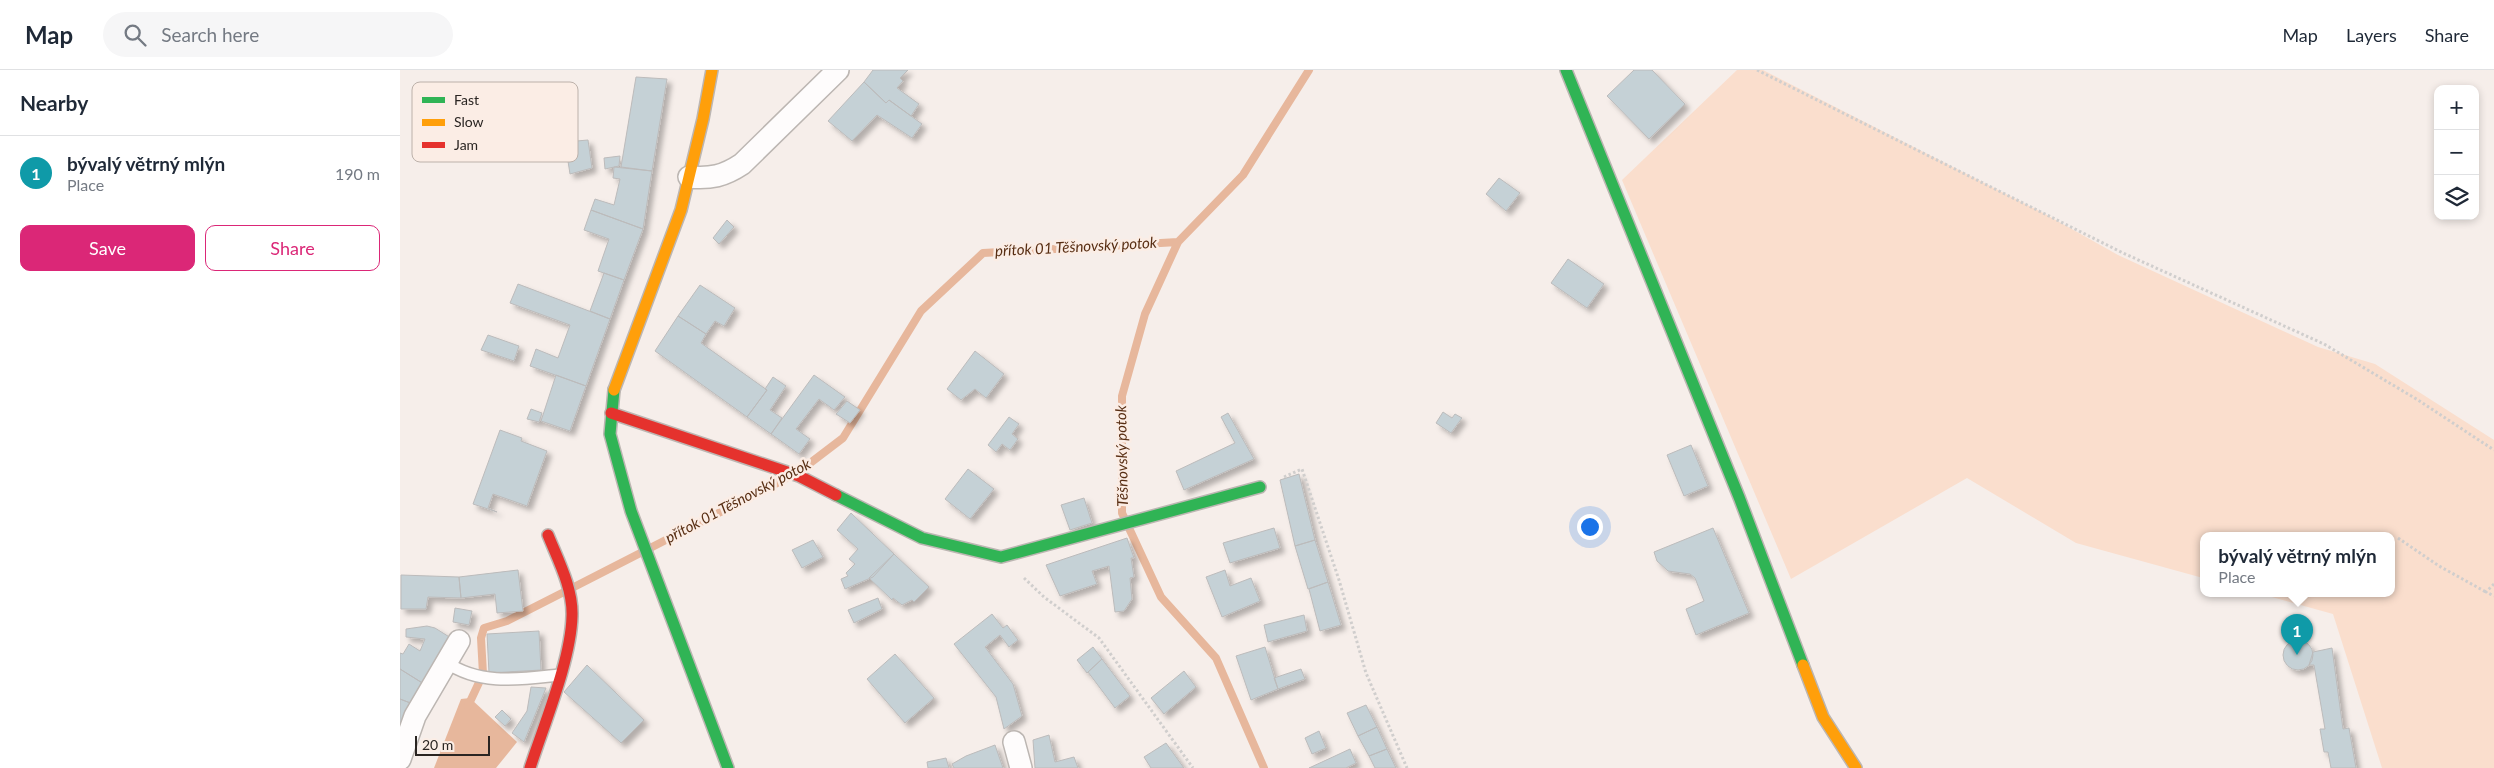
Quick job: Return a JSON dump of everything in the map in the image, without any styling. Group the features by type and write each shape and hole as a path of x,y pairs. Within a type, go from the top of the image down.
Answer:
{"street":[{"path":"712,70 689,178 666,252 618,375 613,393 611,413 613,447 631,511 728,768"},
{"path":"689,178 707,179 724,176 742,164 838,70"},
{"path":"1566,70 1739,497 1823,717 1856,768"},
{"path":"611,413 799,476 922,538 1001,557 1260,487"},
{"path":"530,768 566,654 572,615 566,581 548,535"},
{"path":"400,759 415,716 459,641"},
{"path":"1014,742 1021,768"}],"lane":[{"path":"446,662 456,669 493,680 560,675"}],"path":[{"path":"1757,70 2123,252 2324,344 2418,400 2494,450"},
{"path":"1260,487 1302,469 1366,673 1407,768"},
{"path":"2398,538 2439,566 2494,596"},
{"path":"1001,557 1044,597 1099,638 1193,768"},
{"path":"2486,592 2494,584"}],"shaded area":[{"path":"1737,70 1763,70 2045,214 2118,255 2318,347 2375,364 2494,440 2494,768 2382,768 2333,614 2272,597 2395,597 2395,532 2200,532 2200,577 2076,543 1967,478 1791,579 1622,180"},
{"path":"470,698 517,742 496,768 434,768 461,699"}],"building":[{"path":"873,70 908,70 900,78 903,81 897,88 919,104 911,116 889,100 886,103 864,82"},
{"path":"1634,70 1652,70 1685,104 1649,139 1607,96"},
{"path":"636,77 667,79 652,171 621,167"},
{"path":"864,82 886,103 889,100 922,124 912,138 877,115 852,141 828,121"},
{"path":"588,140 592,168 570,174 568,162 578,162 578,141"},
{"path":"620,156 619,166 605,169 604,158"},
{"path":"614,167 652,171 643,229 591,210 595,199 614,205 620,179 613,178"},
{"path":"1499,178 1520,193 1506,211 1486,194"},
{"path":"591,210 643,229 624,280 598,271 609,239 584,230"},
{"path":"727,220 734,227 719,244 713,238"},
{"path":"1568,259 1604,284 1587,308 1551,283"},
{"path":"604,273 624,280 610,319 590,311"},
{"path":"518,284 610,319 586,386 530,366 536,349 558,358 570,325 510,303"},
{"path":"700,285 735,308 724,326 715,321 706,334 678,316"},
{"path":"678,316 706,334 701,343 767,390 747,417 655,351"},
{"path":"488,335 519,346 514,361 481,350"},
{"path":"975,351 1004,374 986,398 975,389 961,400 947,389"},
{"path":"556,375 586,386 570,431 541,421"},
{"path":"814,375 845,397 834,410 819,399 796,429 810,439 799,454 771,434"},
{"path":"773,377 786,386 770,410 782,418 771,434 747,417 767,390 765,389"},
{"path":"847,401 860,410 850,423 836,414"},
{"path":"531,409 542,413 539,422 527,419"},
{"path":"1443,412 1452,418 1455,414 1462,418 1451,433 1436,423"},
{"path":"1228,413 1254,459 1184,490 1176,471 1235,443 1221,417"},
{"path":"1009,417 1019,424 1012,434 1018,439 1010,450 1002,444 996,452 988,445"},
{"path":"500,430 522,438 521,441 547,451 527,506 493,494 488,508 497,512 473,504"},
{"path":"1691,445 1708,486 1684,496 1667,455"},
{"path":"968,469 994,489 970,519 945,499"},
{"path":"1299,474 1315,540 1295,546 1280,480"},
{"path":"1084,498 1092,523 1070,530 1061,505"},
{"path":"851,513 894,554 873,577 845,589 841,579 848,576 846,573 855,564 849,559 858,549 837,530"},
{"path":"1274,528 1280,548 1230,563 1223,543"},
{"path":"1713,528 1749,613 1696,635 1686,609 1704,601 1695,578 1690,574 1668,571 1657,561 1654,552"},
{"path":"1127,538 1134,558 1131,558 1134,577 1130,578 1132,599 1124,611 1115,612 1109,566 1092,571 1097,584 1060,596 1046,565"},
{"path":"813,540 823,557 802,568 792,550"},
{"path":"1315,540 1328,582 1308,589 1295,546"},
{"path":"894,554 929,587 914,602 912,600 902,605 893,598 892,600 869,578"},
{"path":"518,570 523,611 497,613 495,594 461,598 459,577"},
{"path":"1225,570 1230,586 1251,578 1260,601 1222,617 1206,577"},
{"path":"401,575 459,577 461,598 428,597 426,609 401,609"},
{"path":"1328,582 1341,625 1320,631 1309,589"},
{"path":"878,598 882,609 854,623 848,610"},
{"path":"455,608 472,611 469,625 453,622"},
{"path":"992,614 1003,628 1007,625 1018,640 1009,647 1000,635 985,647 1013,684 1022,716 1004,729 996,697 954,644"},
{"path":"1304,615 1307,631 1268,642 1264,625"},
{"path":"427,626 435,628 451,638 424,684 400,669 400,653 403,654 409,644 420,651 425,639 406,637 406,629"},
{"path":"539,631 541,670 489,673 487,634"},
{"path":"2298,640 2309,644 2313,655 2309,666 2298,670 2287,666 2283,655 2287,644"},
{"path":"1093,647 1102,659 1087,673 1077,660"},
{"path":"1265,647 1278,689 1251,700 1236,656"},
{"path":"2332,648 2343,729 2349,728 2356,768 2331,768 2328,752 2324,752 2320,729 2325,729 2314,665 2309,665 2313,652"},
{"path":"895,654 934,698 905,723 867,679"},
{"path":"1102,659 1130,696 1115,708 1088,672"},
{"path":"587,665 644,720 621,743 564,692"},
{"path":"400,669 424,684 413,704 400,699"},
{"path":"1301,669 1305,679 1278,689 1274,678"},
{"path":"1184,671 1196,687 1164,714 1151,698"},
{"path":"531,687 546,688 524,742 512,733 527,711"},
{"path":"400,699 413,704 400,738"},
{"path":"1366,705 1377,727 1358,736 1347,713"},
{"path":"502,710 511,719 505,726 495,717"},
{"path":"1377,727 1387,749 1369,756 1358,736"},
{"path":"1319,731 1326,748 1312,754 1305,738"},
{"path":"1049,735 1055,762 1074,757 1078,768 1035,768 1033,740"},
{"path":"1166,743 1184,768 1151,768 1144,757"},
{"path":"995,745 1003,768 954,768 952,764 966,756"},
{"path":"1350,749 1356,763 1346,768 1309,768"},
{"path":"1387,749 1396,768 1375,768 1369,756"},
{"path":"946,758 949,768 928,768 927,762"}],"waterway":[{"name":"Těšnovský potok","path":"1264,768 1216,658 1161,597 1122,513 1122,396 1145,314 1178,242 1243,175 1309,70"},
{"name":"přítok 01 Těšnovský potok","path":"801,470 843,438 921,311 983,253 1178,242"},
{"name":"přítok 01 Těšnovský potok","path":"572,588 785,479"},
{"name":"přítok 01 Těšnovský potok","path":"468,706 483,674 481,638 484,628 507,621 562,593"}],"traffic: fast":[{"path":"1566,70 1739,497 1803,665"},
{"path":"614,390 610,434 631,511 728,768"},
{"path":"836,495 922,538 1001,557 1260,487"}],"traffic: slow":[{"path":"614,390 681,210 703,119 712,70"},
{"path":"1803,665 1823,717 1856,768"}],"traffic: jam":[{"path":"611,413 799,476 836,495"},
{"path":"530,768 562,672 572,616 570,595 548,535"}],"place":[{"name":"bývalý větrný mlýn","path":"2297,655"}]}
